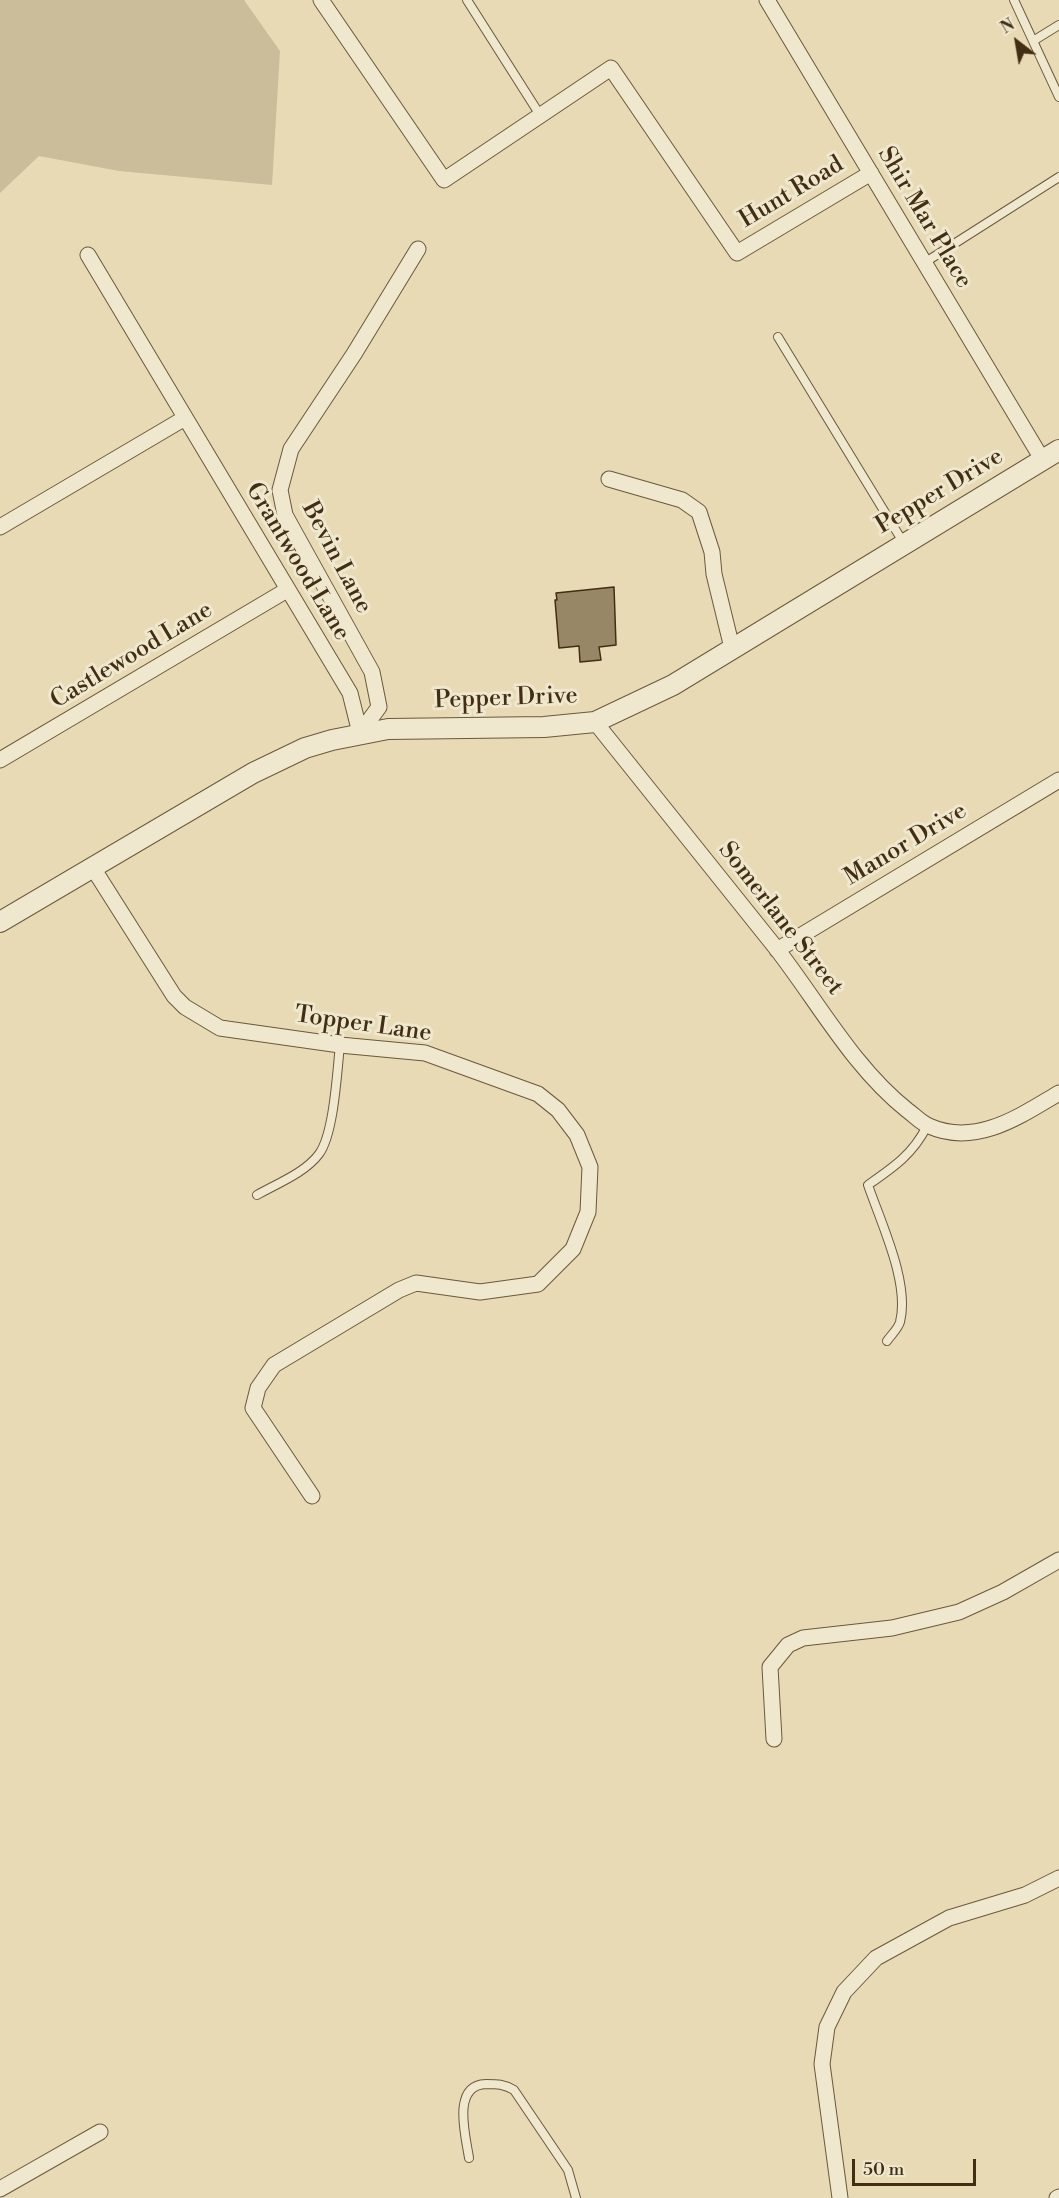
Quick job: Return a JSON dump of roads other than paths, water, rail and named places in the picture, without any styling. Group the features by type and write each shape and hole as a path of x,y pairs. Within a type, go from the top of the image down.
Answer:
{"street":[{"path":"321,0 444,180 540,115"},
{"name":"Shir Mar Place","path":"767,0 924,262 1051,455"},
{"name":"Hunt Road","path":"540,115 611,68 737,253 871,173"},
{"name":"Bevin Lane","path":"360,733 379,707 372,672 285,515 280,490 291,449 354,354 418,249"},
{"name":"Grantwood Lane","path":"88,255 350,693 360,733"},
{"path":"0,527 185,418"},
{"name":"Pepper Drive","path":"0,922 278,759 305,748 360,733 415,727 544,727 595,722 673,685 1051,455"},
{"path":"609,479 682,500 699,512 712,552 714,574 732,648"},
{"name":"Castlewood Lane","path":"0,760 287,590"},
{"name":"Somerlane Street","path":"595,722 777,950 858,1060 895,1101 934,1128"},
{"name":"Manor Drive","path":"777,950 1059,780"},
{"name":"Topper Lane","path":"93,868 174,996 185,1007 220,1028 340,1045 424,1052 538,1094 558,1110 577,1135 590,1167 588,1212 573,1249 538,1284 480,1292 416,1283 399,1290 274,1365 258,1388 253,1408 312,1496"},
{"path":"934,1128 967,1132 992,1128 1014,1120 1059,1093"},
{"path":"774,1739 770,1667 788,1645 802,1638 892,1628 959,1612 1003,1592 1059,1560"},
{"path":"840,2198 822,2064 827,2027 844,1992 876,1958 949,1918 1025,1895 1059,1878"},
{"path":"0,2189 100,2132"}],"lane":[{"path":"467,0 540,115"},
{"path":"1014,0 1059,97"},
{"path":"1033,41 1059,25"},
{"path":"924,262 1059,177"},
{"path":"778,337 904,544"},
{"path":"257,1195 306,1166 319,1154 328,1135 340,1045"},
{"path":"887,1341 900,1325 902,1307 897,1268 868,1185 904,1159 934,1128"},
{"path":"469,2158 462,2108 470,2090 481,2084 504,2084 514,2090 568,2170 576,2198"}]}
